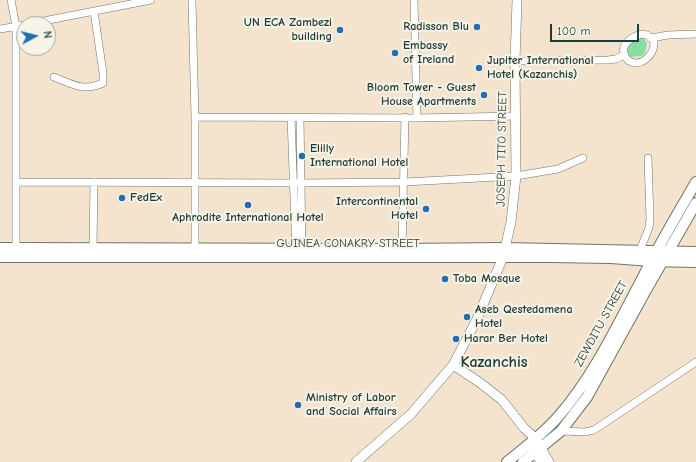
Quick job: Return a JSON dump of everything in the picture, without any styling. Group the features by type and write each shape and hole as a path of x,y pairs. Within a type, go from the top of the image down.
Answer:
{"main road":[{"name":"JOSEPH TITO STREET","path":"356,462 411,414 453,365 478,319 504,252 511,222 516,176 515,61 517,0"},
{"name":"ZEWDITU STREET","path":"523,462 579,389 622,318 651,261 696,182"},
{"name":"ZEWDITU STREET","path":"506,462 562,431 587,397 696,203"},
{"name":"GUINEA CONAKRY STREET","path":"0,248 16,248 41,252 371,253 640,250 696,252"},
{"name":"GUINEA CONAKRY STREET","path":"0,256 92,249 195,249 217,253"},
{"name":"GUINEA CONAKRY STREET","path":"371,253 402,249 504,252 662,262 696,262"},
{"path":"453,365 479,382 502,400 524,428 535,446 549,462"},
{"path":"535,446 541,462"}],"street":[{"path":"0,29 16,26 11,0"},
{"path":"56,18 151,0"},
{"path":"192,0 195,117 195,249"},
{"path":"414,0 417,118"},
{"path":"54,77 79,86 92,88 103,83 104,73 94,11"},
{"path":"651,38 654,41 653,49 651,55 645,60 631,62 624,55 624,47 631,38 642,34 651,38 668,35 696,34"},
{"path":"515,61 608,60 616,59 624,55"},
{"path":"16,56 16,248"},
{"path":"195,117 417,118 516,116"},
{"path":"291,117 297,183 299,252"},
{"path":"297,183 300,117"},
{"path":"402,249 405,182 405,117"},
{"path":"16,182 405,182 516,176 558,169 583,158"},
{"path":"640,250 649,228 650,219 648,158"},
{"path":"92,249 94,182"},
{"path":"562,431 585,432 594,430 696,362"}],"green space":[{"path":"639,38 644,39 647,43 645,53 642,56 630,57 627,48"}],"place":[{"name":"Radisson Blu","path":"477,27"},
{"name":"UN ECA Zambezi building","path":"340,30"},
{"name":"Embassy of Ireland","path":"395,53"},
{"name":"Jupiter International Hotel (Kazanchis)","path":"479,68"},
{"name":"Bloom Tower - Guest House Apartments","path":"484,95"},
{"name":"Elilly International Hotel","path":"302,156"},
{"name":"FedEx","path":"122,198"},
{"name":"Aphrodite International Hotel","path":"248,205"},
{"name":"Intercontinental Hotel","path":"426,209"},
{"name":"Toba Mosque","path":"445,279"},
{"name":"Aseb Qestedamena Hotel","path":"467,317"},
{"name":"Harar Ber Hotel","path":"456,339"},
{"name":"Ministry of Labor and Social Affairs","path":"298,405"}],"district":[{"name":"Kazanchis","path":"494,362"}]}
